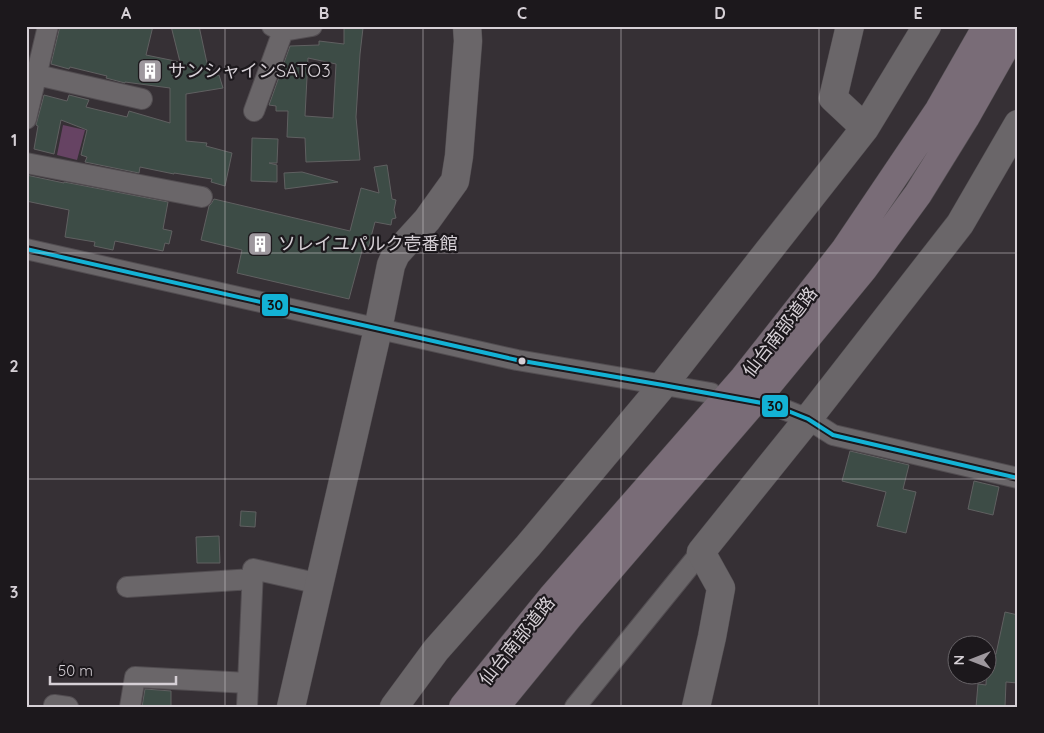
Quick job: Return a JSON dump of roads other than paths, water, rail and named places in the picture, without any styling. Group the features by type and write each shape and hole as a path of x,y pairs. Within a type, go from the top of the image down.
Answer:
{"highway":[{"name":"仙台南部道路","path":"463,707 552,597 744,378 844,251 939,110 987,26"},
{"name":"仙台南部道路","path":"496,707 572,614 762,392 864,268 918,194 966,118 1017,26"}],"street":[{"path":"26,119 48,26"},
{"path":"254,111 278,29 312,26"},
{"path":"292,707 391,265 396,254 427,220 455,180 459,156 468,41 467,26"},
{"path":"850,26 834,98 865,128"},
{"path":"394,707 436,650 528,546 663,385 865,128 927,26"},
{"path":"37,75 142,99"},
{"path":"575,707 808,418 960,224 1018,124"},
{"path":"26,163 202,197"},
{"path":"26,249 517,360 711,393"},
{"path":"773,405 808,418 833,435 1018,478"},
{"path":"696,707 712,637 720,588 701,552"},
{"path":"247,707 253,569 320,584"},
{"path":"127,587 253,579"},
{"path":"130,707 135,677 248,683"}],"place":[{"name":"サンシャインSATO3","path":"150,71"},
{"name":"ソレイユパルク壱番館","path":"260,244"}]}
